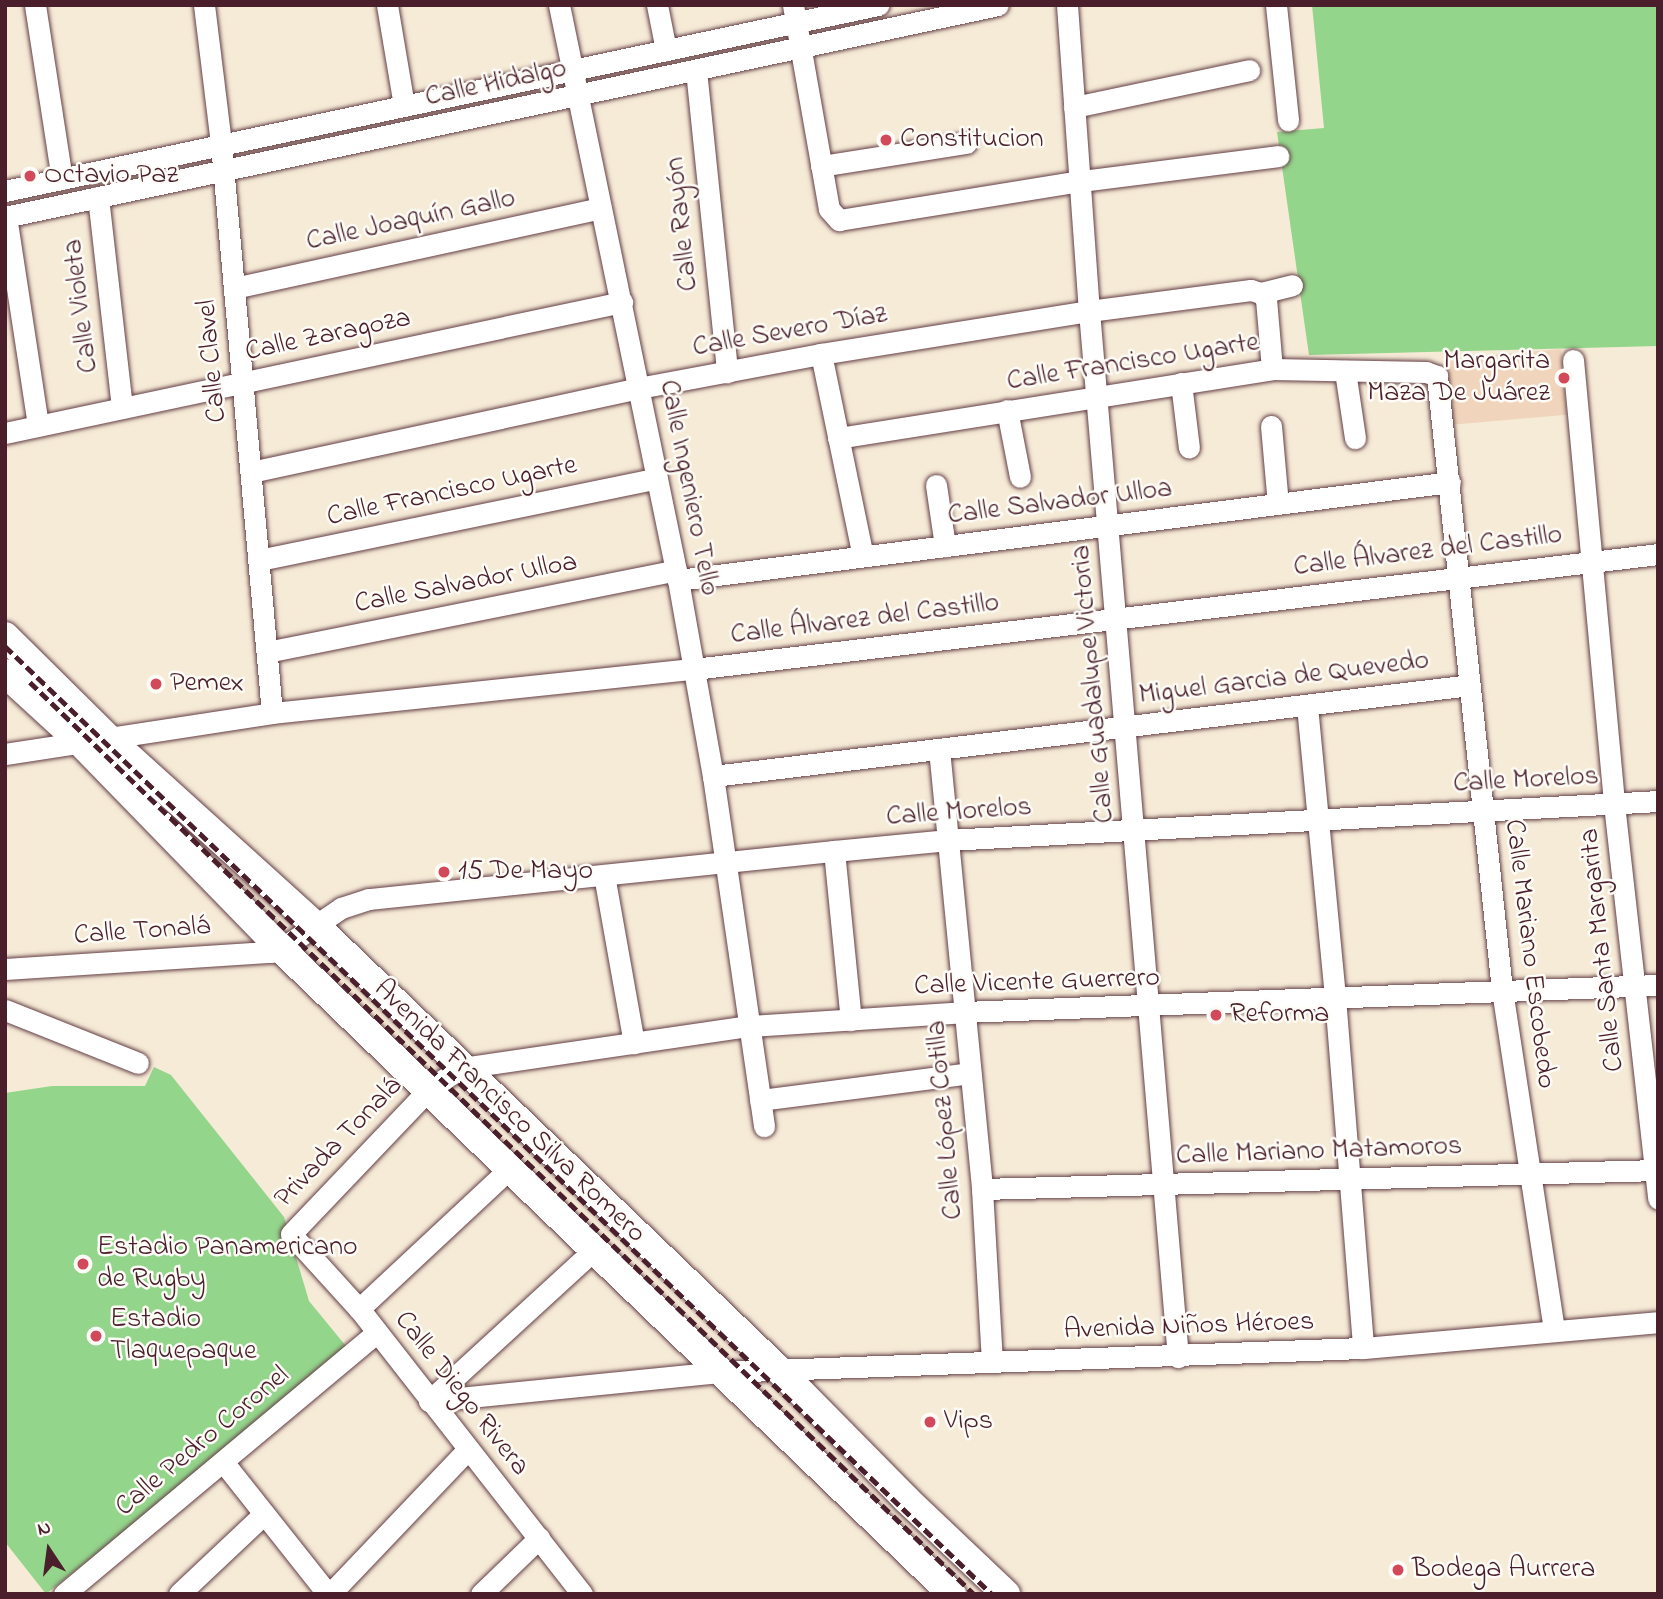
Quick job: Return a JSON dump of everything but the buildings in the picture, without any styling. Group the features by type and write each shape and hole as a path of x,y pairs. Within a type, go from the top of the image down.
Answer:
{"main road":[{"name":"Avenida Francisco Silva Romero","path":"5,636 108,738 315,925 461,1068 778,1369 906,1499 1006,1594"},
{"name":"Avenida Francisco Silva Romero","path":"5,673 80,742 281,949 953,1594"}],"street":[{"path":"35,5 62,179"},
{"name":"Calle Clavel","path":"204,5 221,145 272,713"},
{"path":"387,5 404,106"},
{"name":"Calle Ingeniero Tello","path":"559,5 677,575 713,776 764,1126"},
{"path":"657,5 666,50"},
{"name":"Calle Hidalgo","path":"5,191 666,50 794,14 878,5"},
{"name":"Calle Hidalgo","path":"6,217 998,5"},
{"name":"Calle Guadalupe Victoria","path":"1068,5 1089,311 1178,1357"},
{"path":"1276,5 1288,120"},
{"path":"794,14 829,209 835,218 845,222 1081,181 1278,156"},
{"path":"1074,107 1249,69"},
{"name":"Calle Rayón","path":"695,70 727,372"},
{"path":"821,166 966,143"},
{"name":"Calle Violeta","path":"98,197 122,408"},
{"name":"Calle Joaquín Gallo","path":"234,288 600,208"},
{"path":"6,217 38,426"},
{"name":"Calle Severo Díaz","path":"251,472 639,388 821,354 1089,311 1251,290 1261,293 1292,285"},
{"path":"1261,293 1266,299 1272,369"},
{"name":"Calle Zaragoza","path":"5,433 622,302"},
{"path":"821,354 863,556"},
{"name":"Calle Santa Margarita","path":"1573,360 1594,561 1614,804 1658,1199"},
{"name":"Calle Francisco Ugarte","path":"838,438 1272,369 1426,372 1437,376"},
{"path":"1345,371 1355,438"},
{"name":"Calle Mariano Escobedo","path":"1437,376 1502,990 1554,1330"},
{"path":"1181,383 1189,448"},
{"path":"1007,410 1020,477"},
{"path":"1271,426 1278,504"},
{"name":"Calle Francisco Ugarte","path":"259,560 657,478"},
{"name":"Calle Salvador Ulloa","path":"267,652 677,575 863,556 1450,482"},
{"path":"936,485 944,546"},
{"name":"Calle Álvarez del Castillo","path":"5,754 272,713 694,669 1459,575 1658,554"},
{"name":"Miguel Garcia de Quevedo","path":"713,776 1470,685"},
{"path":"1307,706 1335,997 1363,1348"},
{"name":"Calle López Cotilla","path":"939,749 982,1189 992,1361"},
{"name":"Calle Morelos","path":"281,949 341,908 369,899 948,840 1658,801"},
{"path":"834,851 851,1020"},
{"path":"604,875 634,1043"},
{"name":"Calle Tonalá","path":"5,969 271,952 281,949"},
{"name":"Calle Vicente Guerrero","path":"428,1090 461,1068 749,1027 964,1013 1658,985"},
{"path":"5,1010 138,1063"},
{"path":"760,1100 971,1073"},
{"name":"Privada Tonalá","path":"291,1234 428,1090"},
{"path":"359,1309 510,1168"},
{"name":"Calle Mariano Matamoros","path":"982,1189 1656,1170"},
{"name":"Calle Diego Rivera","path":"291,1234 359,1309 582,1594"},
{"path":"429,1401 595,1249"},
{"name":"Avenida Niños Héroes","path":"429,1401 720,1372 1363,1348 1658,1322"},
{"name":"Calle Pedro Coronel","path":"64,1594 224,1463 377,1332"},
{"path":"224,1463 329,1594 467,1450"},
{"path":"178,1594 264,1514"},
{"path":"481,1594 539,1538"}],"shaded area":[{"path":"1561,349 1567,415 1452,425 1446,359"}],"green space":[{"path":"1312,5 1658,5 1658,346 1309,355 1277,132 1324,128"},
{"path":"154,1067 171,1075 284,1217 309,1301 350,1351 46,1594 5,1542 5,1093 52,1086 145,1086"}],"railway":[{"path":"5,646 992,1594"},
{"path":"30,682 974,1594"}],"place":[{"name":"Constitucion","path":"886,140"},
{"name":"Octavio Paz","path":"30,176"},
{"name":"Margarita Maza De Juárez","path":"1564,378"},
{"name":"Pemex","path":"156,684"},
{"name":"15 De Mayo","path":"444,872"},
{"name":"Reforma","path":"1216,1015"},
{"name":"Estadio Panamericano de Rugby","path":"83,1264"},
{"name":"Estadio Tlaquepaque","path":"96,1336"},
{"name":"Vips","path":"930,1422"},
{"name":"Bodega Aurrera","path":"1398,1570"}]}
